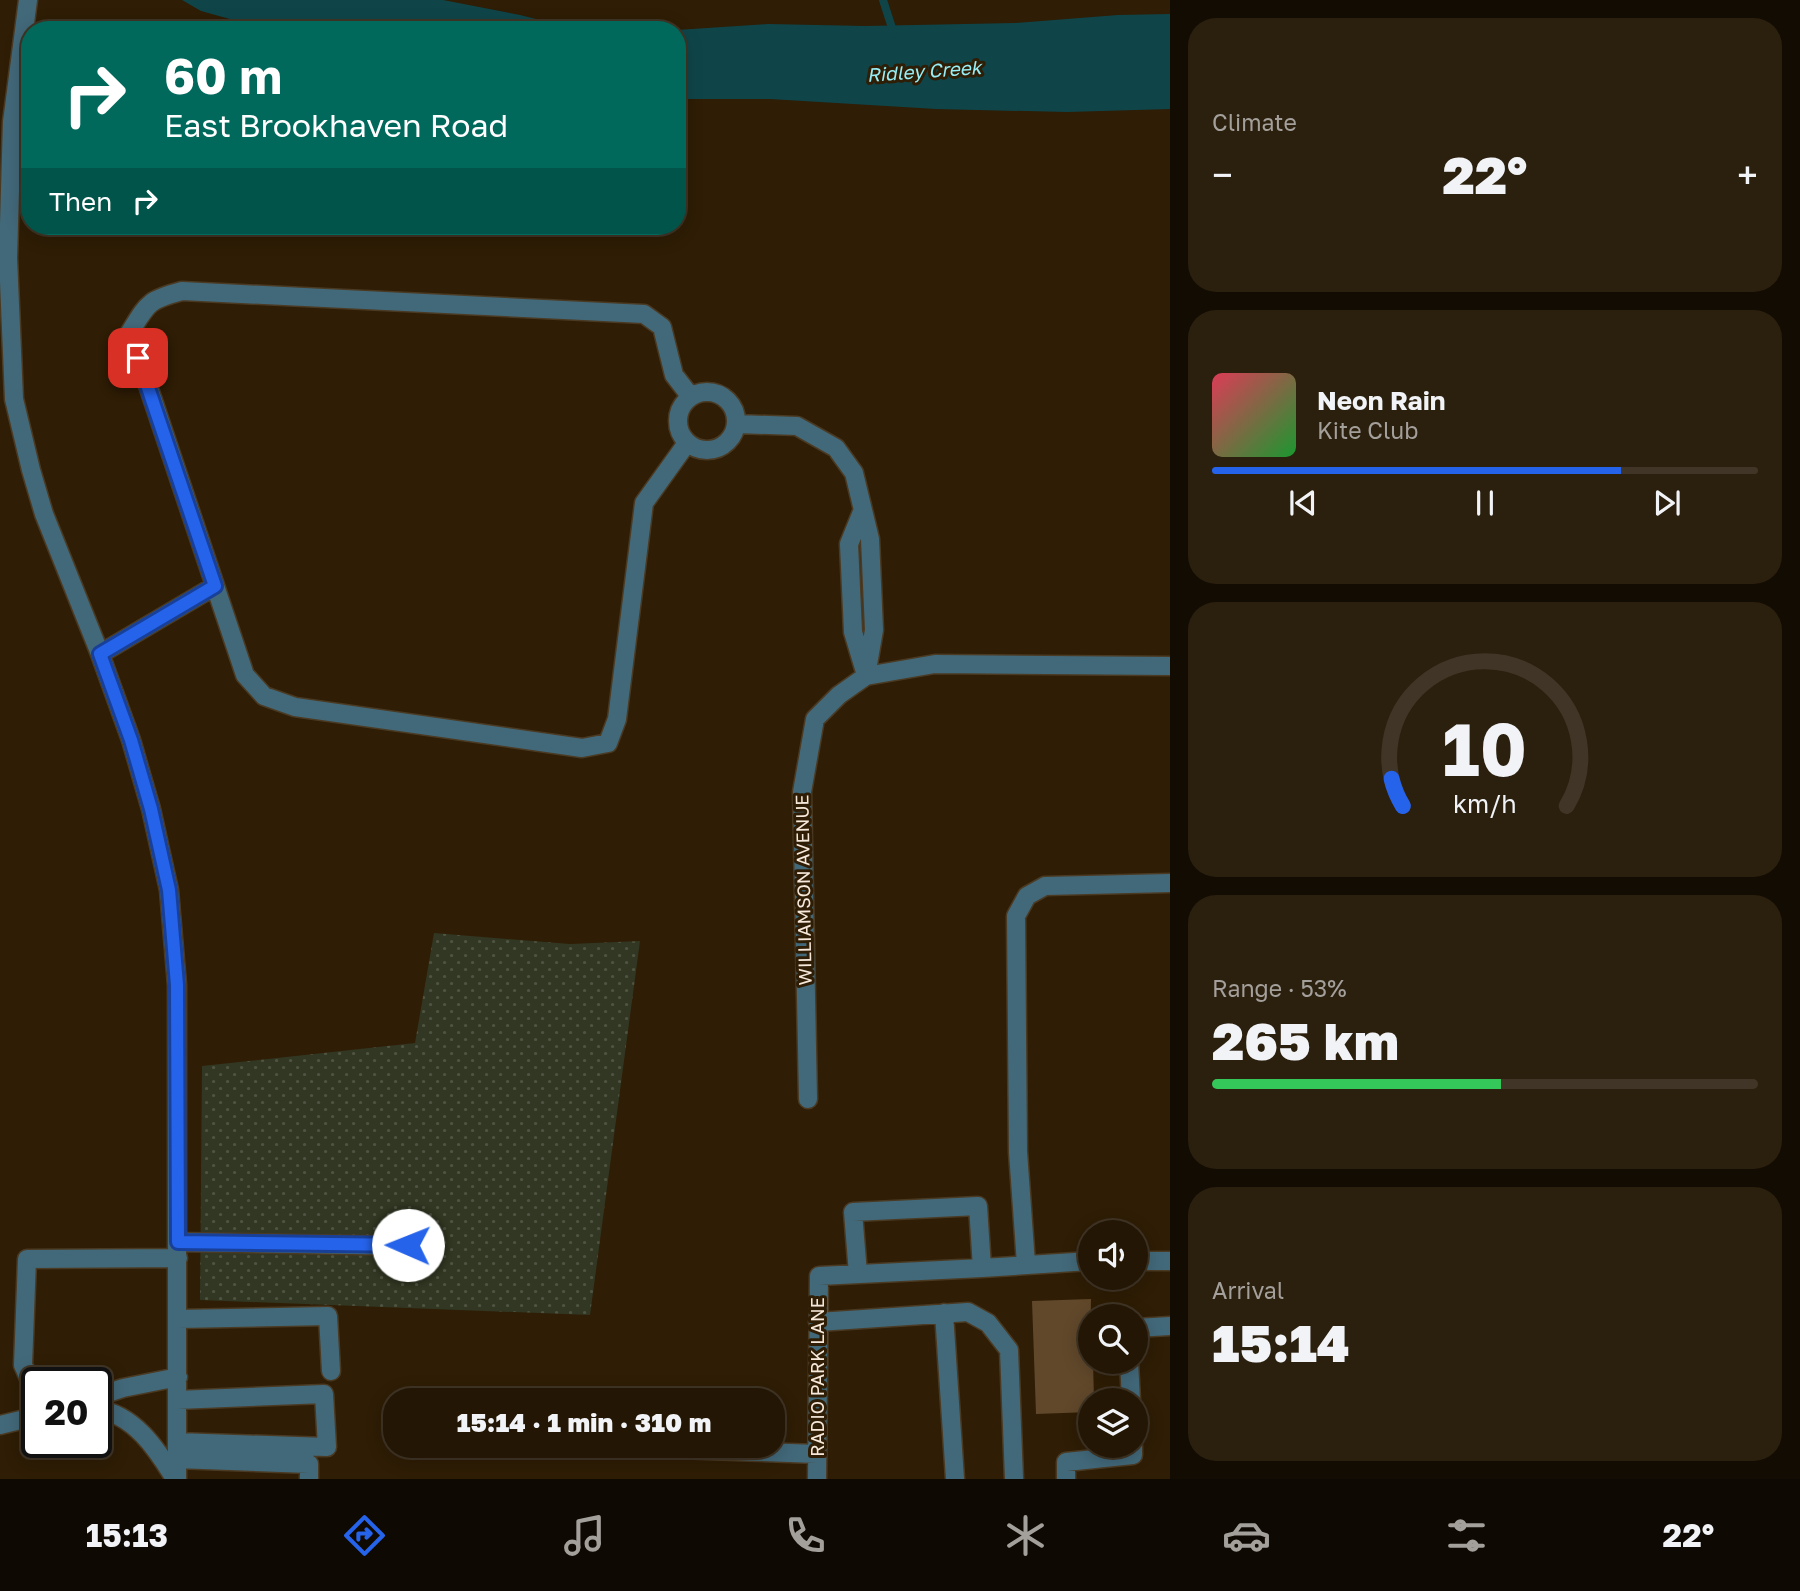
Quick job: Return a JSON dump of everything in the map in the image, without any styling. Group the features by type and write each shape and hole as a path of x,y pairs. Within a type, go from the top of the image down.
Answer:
{"street":[{"path":"25,21 28,0"},
{"path":"21,53 12,122 9,258 14,399 44,514 131,740 151,809 169,890 177,985 176,1479"},
{"path":"687,443 644,503 617,719 608,743 582,748 295,707 264,696 245,675 130,332 142,312 155,299 182,291 644,314 662,327 674,375 691,397"},
{"path":"703,392 716,393 727,400 735,411 737,424 732,436 723,446 711,450 698,449 687,443 680,432 678,419 682,406 691,397 703,392"},
{"path":"737,424 797,426 836,448 854,473 862,512 849,544 853,632 866,676"},
{"path":"100,654 215,586"},
{"name":"WILLIAMSON AVENUE","path":"808,1099 802,792 816,719 839,695 866,676 934,664 1170,666"},
{"path":"1026,1264 1018,1152 1016,916 1027,896 1045,887 1170,883"},
{"path":"982,1268 978,1206 853,1212 858,1273 982,1268 1078,1262"},
{"path":"24,1367 27,1259 178,1250 408,1245"},
{"path":"1148,1262 1170,1262"},
{"name":"RADIO PARK LANE","path":"817,1479 819,1276 858,1273"},
{"path":"818,1322 968,1312 988,1323 1009,1350 1014,1479"},
{"path":"944,1313 955,1479"},
{"path":"178,1319 328,1317 331,1371"},
{"path":"1148,1327 1170,1326"},
{"path":"112,1391 178,1377"},
{"path":"177,1399 324,1394 327,1447 177,1451"},
{"path":"112,1414 144,1434 176,1479"},
{"path":"0,1425 21,1420"},
{"path":"177,1451 309,1464 309,1479"},
{"path":"785,1453 817,1454"},
{"path":"1066,1479 1066,1462 1104,1458"}],"green space":[{"path":"434,933 570,944 640,941 590,1315 200,1300 202,1066 415,1043"}],"water":[{"path":"182,0 443,0 544,21 237,21 201,11"},
{"name":"Ridley Creek","path":"1170,14 1170,109 1067,112 936,109 770,99 686,99 686,29 768,24 865,26 1015,23"}],"building":[{"path":"1091,1299 1091,1304 1078,1304 1078,1374 1093,1374 1094,1388 1078,1388 1078,1412 1036,1414 1032,1301"}],"waterway":[{"path":"883,0 894,34"}],"route":[{"path":"138,358 215,586 100,654 131,740 151,809 169,890 177,985 178,1242 408,1245"}]}
